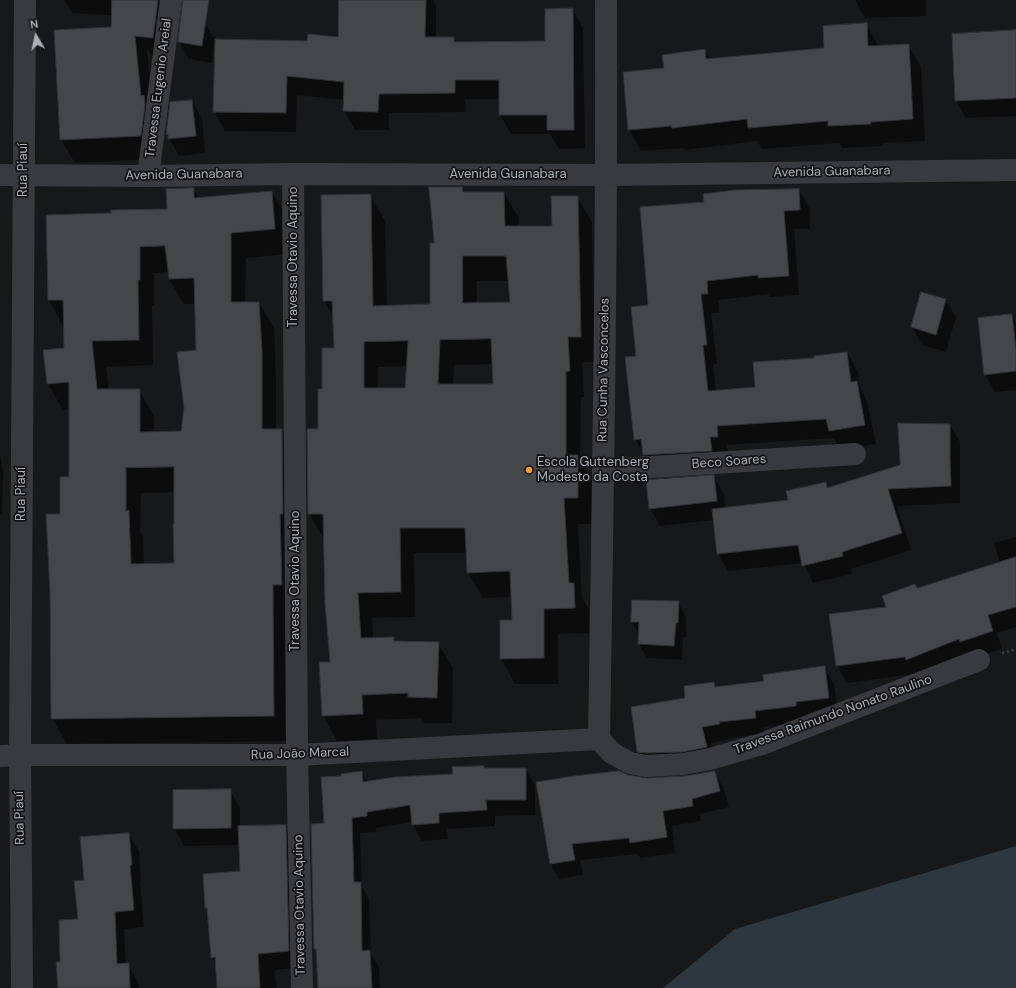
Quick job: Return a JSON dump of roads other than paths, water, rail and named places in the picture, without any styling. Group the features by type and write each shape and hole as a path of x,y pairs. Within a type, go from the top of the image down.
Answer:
{"street":[{"name":"Rua Piauí","path":"22,988 10,756 24,174 25,0"},
{"name":"Travessa Eugenio Areial","path":"148,176 171,0"},
{"name":"Rua Cunha Vasconcelos","path":"599,740 604,470 606,0"},
{"name":"Avenida Guanabara","path":"0,175 606,175 1016,170"},
{"name":"Travessa Otavio Aquino","path":"293,174 297,755 302,988"},
{"name":"Beco Soares","path":"604,470 855,454"},
{"name":"Travessa Raimundo Nonato Raulino","path":"599,740 612,752 630,763 646,766 683,764 710,759 762,744 979,660"},
{"name":"Rua João Marcal","path":"10,756 297,755 599,740"}],"place":[{"name":"Escola Guttenberg Modesto da Costa","path":"529,470"}]}
